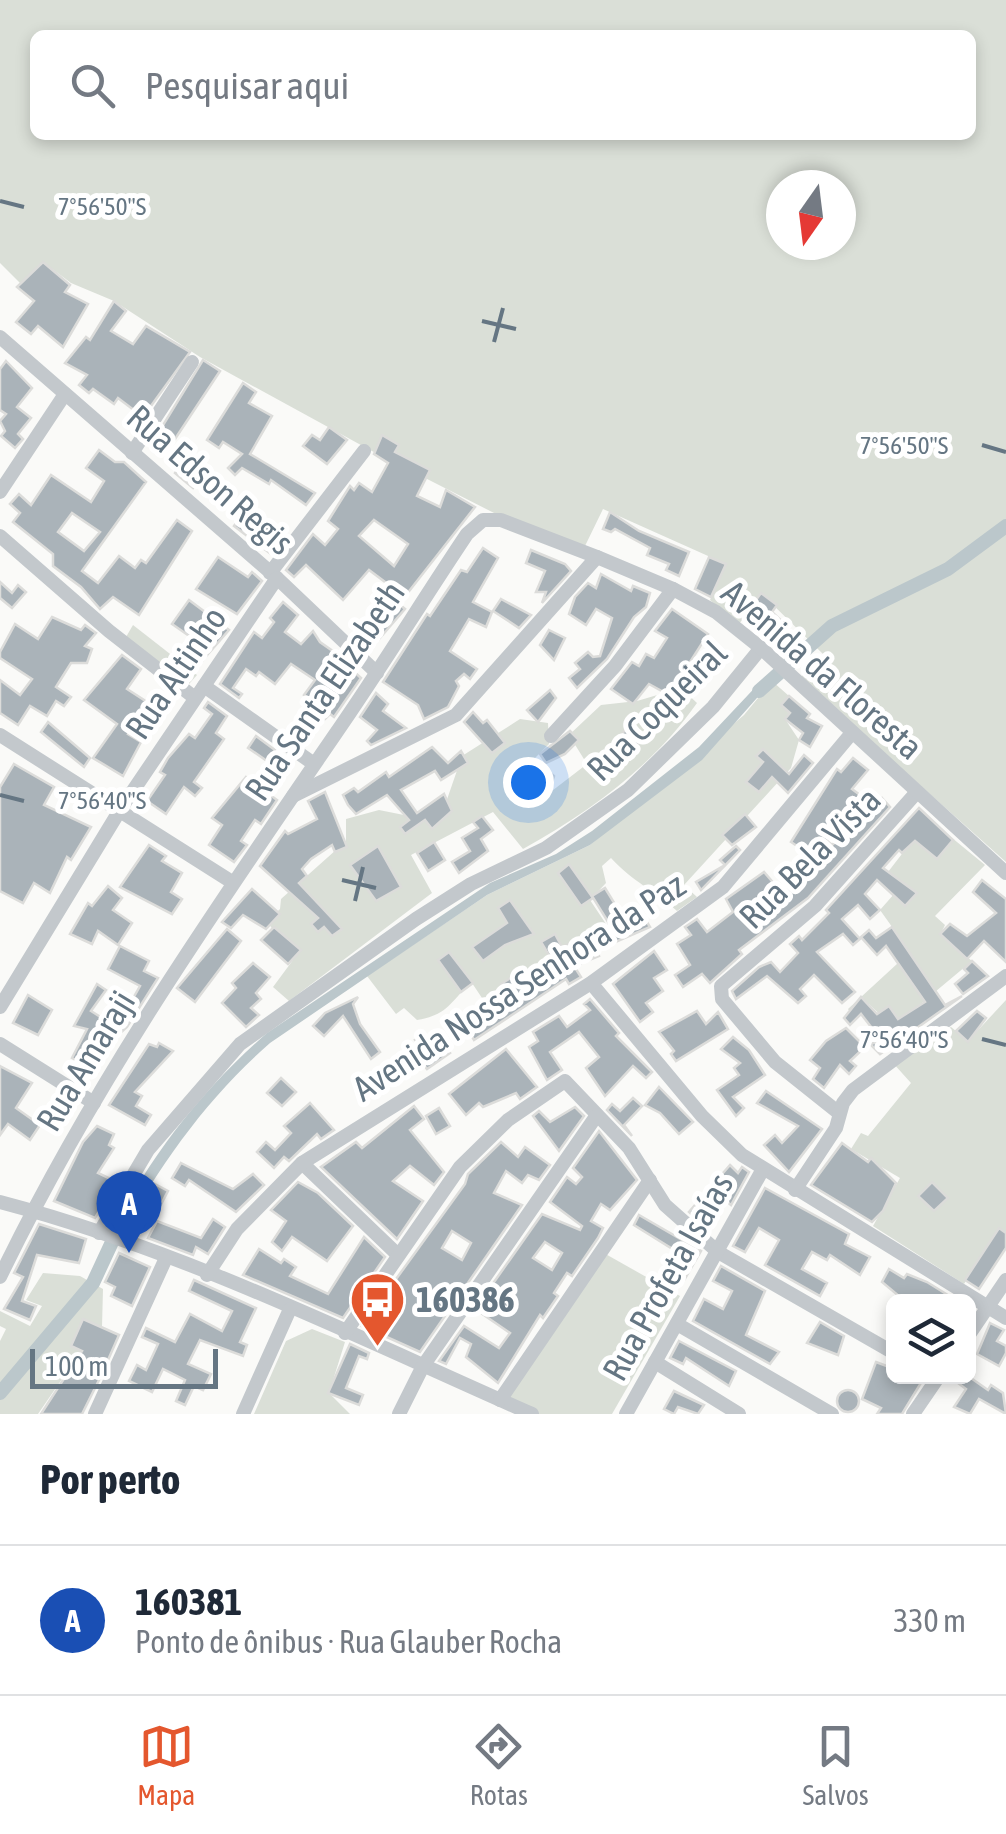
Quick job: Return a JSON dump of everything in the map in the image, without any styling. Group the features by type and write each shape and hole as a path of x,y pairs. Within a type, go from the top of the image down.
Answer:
{"street":[{"name":"Rua Edson Regis","path":"0,337 274,576 377,673"},
{"path":"132,452 192,362"},
{"path":"0,492 65,394"},
{"name":"Rua Altinho","path":"0,1007 120,810 274,576 364,451"},
{"name":"Avenida da Floresta","path":"467,534 483,520 492,518 673,588 716,612 764,651 1006,874"},
{"name":"Rua Santa Elizabeth","path":"232,882 377,673 467,534"},
{"path":"0,536 109,632 314,764"},
{"path":"291,796 456,715 598,557"},
{"path":"551,736 615,666 673,588"},
{"name":"Rua Coqueiral","path":"102,1234 148,1150 240,1044 416,919 470,884 546,848 628,790 764,651"},
{"name":"Avenida Nossa Senhora da Paz","path":"208,1275 237,1228 302,1164 590,983 723,887 851,734"},
{"path":"2,740 232,882"},
{"name":"Rua Bela Vista","path":"840,1114 776,1062 722,999 721,986 816,906 917,792"},
{"name":"Rua Amaraji","path":"0,1277 33,1208 94,1103 232,882"},
{"path":"795,1190 865,1078 1006,976"},
{"path":"590,983 702,1116 763,1169 1006,1318"},
{"path":"0,1044 94,1103"},
{"path":"346,1333 460,1167 508,1120 560,1082 570,1084 629,1148 677,1217 718,1252 886,1347"},
{"path":"399,1414 423,1366 597,1115"},
{"path":"302,1164 398,1255"},
{"name":"Rua Profeta Isaías","path":"626,1414 763,1169"},
{"path":"500,1400 650,1180"},
{"path":"0,1202 33,1208 166,1258 532,1414"},
{"path":"96,1414 166,1258"},
{"path":"976,1325 1006,1280"},
{"path":"243,1414 290,1310"},
{"path":"677,1324 832,1414"},
{"path":"654,1362 738,1414"},
{"path":"912,1414 932,1384"}],"shaded area":[{"path":"0,0 1006,0 1006,862 800,678 824,655 761,593 739,624 710,600 726,564 603,509 585,546 498,515 200,357 114,301 71,283 43,262 20,283 0,263"},
{"path":"133,625 197,675 189,684 126,637"},
{"path":"766,676 772,681 702,760 590,845 487,895 270,1043 187,1132 121,1235 113,1231 143,1176 180,1124 267,1033 490,883 556,854 592,831 699,747"},
{"path":"772,681 789,696 782,703 789,714 785,719 799,740 791,768 684,885 697,897 677,911 611,858 602,866 606,883 590,900 606,924 486,1004 472,983 437,1014 417,1020 404,1008 396,1014 367,976 487,895 590,845 744,715"},
{"path":"681,688 697,703 640,767 596,803 523,849 493,812 411,855 432,893 289,1001 273,987 293,960 267,921 280,909 281,899 346,841 346,819 379,810 424,819 442,814 462,756 520,719 548,723 549,744 523,770 548,794 587,764 569,735 601,705 637,701"},
{"path":"929,819 985,865 935,916 945,925 940,935 972,961 893,1027 869,1004 855,1020 848,1009 910,952 880,910 902,885 888,872"},
{"path":"1006,1000 1006,1232 998,1229 964,1284 873,1226 900,1178 851,1149 861,1133 868,1136 911,1083 893,1063 951,1027 968,1041"},
{"path":"602,1252 680,1296 612,1414 528,1414 499,1401"},
{"path":"43,1273 80,1276 103,1289 101,1365 89,1373 73,1363 38,1414 0,1414 0,1341 6,1329 0,1326 0,1311 30,1326 42,1306 26,1300"},
{"path":"312,1329 345,1342 329,1393 350,1414 254,1414 286,1341"}],"building":[{"path":"43,262 70,285 65,292 88,304 63,347 38,326 31,334 16,322 34,301 17,287"},
{"path":"114,301 126,311 111,331 133,344 146,326 190,352 143,417 118,398 114,404 93,389 89,393 79,385 87,375 65,363 86,337 90,340"},
{"path":"203,360 220,371 175,439 160,430"},
{"path":"6,361 32,388 17,407 31,418 18,434 23,439 15,448 1,436 5,431 0,421 6,414 0,410 0,369"},
{"path":"243,383 256,392 249,403 272,416 250,454 315,493 306,505 271,480 269,484 242,468 235,475 228,468 242,454 223,442 219,448 207,440"},
{"path":"329,427 347,440 327,464 303,446 312,435 320,440"},
{"path":"382,435 399,445 395,452 430,470 417,496 440,507 446,490 475,507 399,604 405,609 379,639 361,624 393,588 369,570 343,600 306,565 294,577 286,570 313,534 325,545 338,529 328,521 350,486 354,490 359,483 372,492 388,463 374,454","holes":["374,520 408,544 394,566 359,536"]},
{"path":"99,450 115,462 124,462 146,482 82,571 98,583 119,556 135,568 141,560 146,563 177,520 192,531 139,615 113,597 100,609 81,587 53,566 53,554 13,522 20,513 10,504 19,494 31,505 51,475 91,502 104,481 86,468","holes":["72,513 100,532 84,551 58,532"]},
{"path":"186,455 203,473 193,488 175,473"},
{"path":"248,506 283,539 271,554 234,526"},
{"path":"610,512 639,531 689,552 679,576 666,570 669,564 647,555 650,548 615,529 603,529"},
{"path":"483,548 498,558 473,602 492,612 486,627 469,619 450,651 477,669 470,679 464,674 456,681 459,686 448,707 424,719 418,705 383,682 427,614 430,616 461,570 467,572"},
{"path":"531,550 565,564 571,571 542,603 546,592 536,592 545,571 526,563"},
{"path":"218,557 248,577 252,572 262,581 237,614 196,589"},
{"path":"709,557 726,564 711,597 695,589"},
{"path":"601,574 631,591 633,586 650,593 646,607 634,617 607,659 577,688 569,678 580,669 575,663 588,652 593,657 600,656 612,618 596,609 586,625 569,614 575,597 588,583 596,588"},
{"path":"0,582 12,593 18,585 26,592 12,608 0,598"},
{"path":"761,593 777,605 772,612 787,626 778,636 763,624 758,632 742,619"},
{"path":"501,599 531,615 519,628 493,611"},
{"path":"189,600 229,630 194,670 181,660 195,640 172,624"},
{"path":"283,602 298,615 285,632 301,644 313,631 320,642 354,666 351,669 361,678 334,717 330,714 324,720 315,709 318,705 304,695 315,680 291,664 275,684 259,672 256,676 246,669 233,688 242,694 239,698 220,684 254,632 262,638 274,622 270,618"},
{"path":"672,609 708,634 669,695 649,684 633,704 611,689 632,662 639,666 646,654 654,658 667,638 655,631"},
{"path":"52,617 81,630 85,625 96,633 85,646 92,649 87,663 71,663 56,687 71,697 64,706 56,701 47,716 30,706 18,725 0,713 0,680 20,695 32,679 0,658 0,652 15,624 38,639"},
{"path":"549,630 565,638 554,660 540,645"},
{"path":"122,655 141,669 127,689 147,702 128,734 141,742 123,776 93,758 117,724 84,700"},
{"path":"550,690 556,698 538,722 527,710"},
{"path":"376,693 388,704 383,711 406,728 371,745 367,741 377,730 360,717"},
{"path":"789,696 810,714 807,718 822,726 810,747 799,740 803,733 785,719 790,713 781,705"},
{"path":"208,702 227,716 216,733 224,739 194,782 202,788 195,796 184,787 166,814 147,801 165,775 160,772 168,758 189,734 195,738 212,714 204,708"},
{"path":"473,712 483,723 487,720 505,743 492,753 464,722"},
{"path":"48,722 90,758 84,767 41,732"},
{"path":"626,729 641,741 630,754 615,742"},
{"path":"570,731 579,740 565,754 546,763 540,754"},
{"path":"256,736 275,750 267,761 248,748"},
{"path":"432,747 448,763 461,751 468,763 441,780 435,771 401,790 417,813 444,794 452,811 432,829 425,820 405,834 400,827 409,820 387,795 356,814 348,805 343,795 354,788 358,792 386,772 389,777"},
{"path":"763,749 789,774 804,755 813,763 788,793 772,777 759,792 746,782 763,762 756,756"},
{"path":"853,758 868,770 852,789 860,795 827,841 832,845 882,798 890,807 808,898 739,950 742,954 710,983 702,974 683,987 675,975 690,965 677,944 691,935 685,927 697,919 707,932 733,912 726,899 764,872 783,894 796,880 802,886 818,860 791,842 837,769 841,772"},
{"path":"540,763 554,776 549,791 532,778 525,787 519,779"},
{"path":"14,764 54,787 44,805 91,827 71,860 67,857 50,893 34,883 23,903 0,891 0,787"},
{"path":"246,777 277,800 261,824 255,820 241,841 247,845 234,862 209,845 222,825 212,818"},
{"path":"325,792 347,847 335,852 332,845 311,859 302,869 307,876 299,883 342,929 332,936 324,927 318,932 311,924 318,918 260,866 285,831 288,834 317,819 308,801"},
{"path":"919,808 953,840 937,859 915,841 902,853 899,850 883,868 917,893 905,906 877,880 865,894 880,910 870,919 858,905 842,919 860,939 853,945 843,934 817,952 855,992 842,1003 814,975 800,989 806,996 798,1003 767,976 736,999 732,991 759,967 771,962 780,972 798,953 790,944 799,936 802,940 829,913 826,910"},
{"path":"745,814 756,827 732,845 722,835"},
{"path":"482,816 493,830 481,839 488,851 459,873 452,862 470,851 462,838 478,828 473,822"},
{"path":"434,842 445,860 428,871 417,853"},
{"path":"149,845 166,856 162,861 182,873 171,892 182,899 172,914 120,887"},
{"path":"378,846 401,887 376,901 350,865"},
{"path":"736,846 740,850 701,890 696,882 725,865 720,860"},
{"path":"569,864 593,898 581,906 558,873"},
{"path":"982,880 1006,899 1006,962 984,941 967,959 940,934 950,924 967,936 996,913 973,892"},
{"path":"108,886 122,898 113,910 132,923 118,945 98,931 92,944 70,934 88,903 92,906"},
{"path":"605,888 624,919 639,909 650,927 597,950 599,956 574,966 581,977 569,984 566,979 474,1040 459,1015 471,1014 517,974 523,982 553,962 541,942 555,934 562,947 610,925 592,896"},
{"path":"252,889 280,914 266,929 243,915 231,928 222,922"},
{"path":"510,900 534,934 505,945 483,961 472,947 507,923 498,908"},
{"path":"274,927 301,950 288,964 261,940"},
{"path":"892,927 945,1005 962,996 880,1054 870,1044 882,1041 861,1014 850,1025 844,1018 861,997 877,1014 889,1006 898,1019 925,1002 886,946 877,955 861,937 869,930 876,938"},
{"path":"227,929 241,941 195,1002 177,988"},
{"path":"120,946 149,961 144,971 158,978 127,1027 110,1042 96,1070 72,1058 87,1029 74,1026 97,984 106,990 91,1011 110,1023 121,1005 127,1009 140,986 108,969"},
{"path":"654,951 667,970 654,978 663,991 646,1003 653,1012 640,1022 613,984"},
{"path":"449,952 473,983 461,992 438,960"},
{"path":"972,961 988,976 963,994 955,984 968,973 964,969"},
{"path":"253,963 270,977 256,993 261,999 251,1008 259,1015 246,1027 222,1003 236,988 232,983"},
{"path":"28,995 52,1010 38,1035 13,1023"},
{"path":"358,997 353,1004 360,1024 380,1052 371,1059 343,1016 324,1036 313,1026 325,1013"},
{"path":"590,999 619,1033 616,1036 652,1072 646,1078 633,1066 605,1096 586,1068 599,1057 579,1032 550,1052 562,1070 547,1080 529,1047 538,1041 533,1032 559,1016 567,1027 590,1010 584,1004"},
{"path":"697,1011 706,1024 718,1012 728,1029 676,1061 671,1054 674,1051 659,1032"},
{"path":"977,1011 986,1018 968,1042 956,1031"},
{"path":"846,1028 865,1047 850,1061 856,1066 849,1074 840,1065 824,1088 813,1079 820,1068 810,1060 826,1041"},
{"path":"424,1035 431,1044 440,1038 450,1053 427,1069 416,1055 422,1050 415,1040"},
{"path":"733,1037 749,1050 765,1075 733,1097 744,1108 736,1116 717,1090 739,1075 734,1068 740,1063 721,1049"},
{"path":"159,1043 173,1051 135,1092 142,1096 136,1106 151,1115 145,1125 109,1105 149,1044 157,1047"},
{"path":"506,1049 537,1087 520,1099 516,1093 483,1107 479,1103 466,1115 449,1094"},
{"path":"0,1066 32,1083 16,1108 40,1125 30,1140 8,1124 0,1135"},
{"path":"281,1078 296,1092 282,1106 267,1093"},
{"path":"659,1087 693,1122 679,1134 660,1113 645,1105"},
{"path":"766,1091 822,1129 789,1172 764,1145 775,1135 782,1143 798,1126 757,1103"},
{"path":"633,1098 642,1106 624,1125 632,1136 607,1110 612,1104 620,1111"},
{"path":"310,1103 334,1130 321,1139 317,1134 289,1161 284,1157 274,1168 257,1152 266,1142 275,1150 291,1133 284,1126"},
{"path":"414,1106 424,1119 410,1130 444,1172 434,1185 410,1166 393,1181 423,1201 397,1239 321,1167 356,1142 362,1148"},
{"path":"575,1107 584,1116 559,1151 533,1116 539,1111 550,1122"},
{"path":"439,1108 450,1126 436,1134 426,1116"},
{"path":"97,1126 114,1134 109,1145 114,1148 98,1173 117,1182 95,1218 54,1201 83,1142"},
{"path":"599,1131 637,1180 610,1210 601,1204 591,1221 603,1228 598,1238 572,1276 567,1273 554,1293 558,1296 543,1318 540,1315 498,1383 466,1357 471,1344 460,1338 446,1364 439,1361 464,1326 499,1348 510,1333 475,1309 542,1214 580,1230 582,1226 550,1202 567,1177 576,1184 582,1177 573,1168","holes":["545,1242 562,1253 552,1270 533,1258"]},
{"path":"501,1142 518,1157 525,1147 550,1165 539,1180 528,1175 522,1183 506,1171 494,1193 522,1205 420,1352 362,1326 465,1184 468,1174","holes":["452,1231 471,1243 462,1260 442,1248"]},
{"path":"842,1143 868,1162 871,1158 896,1183 883,1211 872,1222 811,1185"},
{"path":"181,1163 233,1189 253,1174 264,1185 236,1212 189,1180 185,1186 172,1178"},
{"path":"730,1165 738,1173 742,1167 749,1172 731,1205 725,1200 703,1225 689,1212"},
{"path":"298,1182 318,1193 353,1226 327,1261 292,1237 282,1251 272,1242 286,1221 271,1210"},
{"path":"932,1182 948,1198 934,1211 918,1196"},
{"path":"153,1183 168,1191 158,1210 143,1202"},
{"path":"765,1188 849,1234 845,1244 870,1257 860,1275 830,1255 827,1260 812,1252 802,1269 827,1283 820,1296 765,1265 779,1240 759,1228 745,1252 733,1246"},
{"path":"639,1215 701,1251 683,1282 661,1271 674,1250 634,1225"},
{"path":"213,1219 225,1227 208,1254 196,1247 193,1255 148,1238 157,1221 201,1238"},
{"path":"39,1224 86,1239 79,1263 37,1255 22,1301 36,1306 30,1320 4,1309 23,1277 14,1273"},
{"path":"999,1228 1006,1233 1006,1248 979,1289 965,1280"},
{"path":"364,1237 385,1257 343,1318 243,1275 259,1249 296,1267 290,1276 328,1294"},
{"path":"119,1253 150,1267 132,1306 111,1296 115,1287 105,1282"},
{"path":"721,1266 765,1291 746,1335 779,1352 770,1364 693,1321 704,1299 723,1309 732,1291 713,1281"},
{"path":"889,1269 904,1278 907,1274 927,1282 946,1294 896,1294 882,1282"},
{"path":"194,1280 256,1308 240,1342 247,1345 243,1356 200,1340 188,1364 211,1374 203,1390 194,1386 185,1405 176,1401 185,1380 163,1369 152,1392 129,1381 137,1365 146,1370 158,1344 142,1337 146,1328 175,1342 190,1314 222,1331 232,1311 189,1291"},
{"path":"83,1319 119,1335 101,1376 82,1414 41,1414 82,1351 71,1346"},
{"path":"820,1322 844,1336 838,1355 807,1343"},
{"path":"990,1323 1004,1330 997,1341 1006,1346 999,1366 977,1354"},
{"path":"679,1341 736,1371 729,1386 686,1358 683,1364 670,1358"},
{"path":"350,1344 369,1353 367,1359 359,1356 346,1388 363,1395 359,1405 328,1393"},
{"path":"876,1362 886,1366 886,1384 920,1384 902,1414 877,1414 881,1408 862,1399"},
{"path":"976,1382 988,1390 991,1385 1003,1393 1006,1414 979,1399 970,1414 954,1407 966,1389 959,1384"},
{"path":"848,1390 856,1393 856,1409 848,1412 840,1409 837,1401 840,1393"},
{"path":"674,1391 704,1405 698,1414 678,1407 674,1414 664,1409"}],"waterway":[{"path":"759,691 832,626 948,569 1006,526"},
{"path":"0,1393 93,1283 119,1227"}],"place":[{"name":"160381","path":"129,1253"},
{"name":"160386","path":"377,1349"}]}
